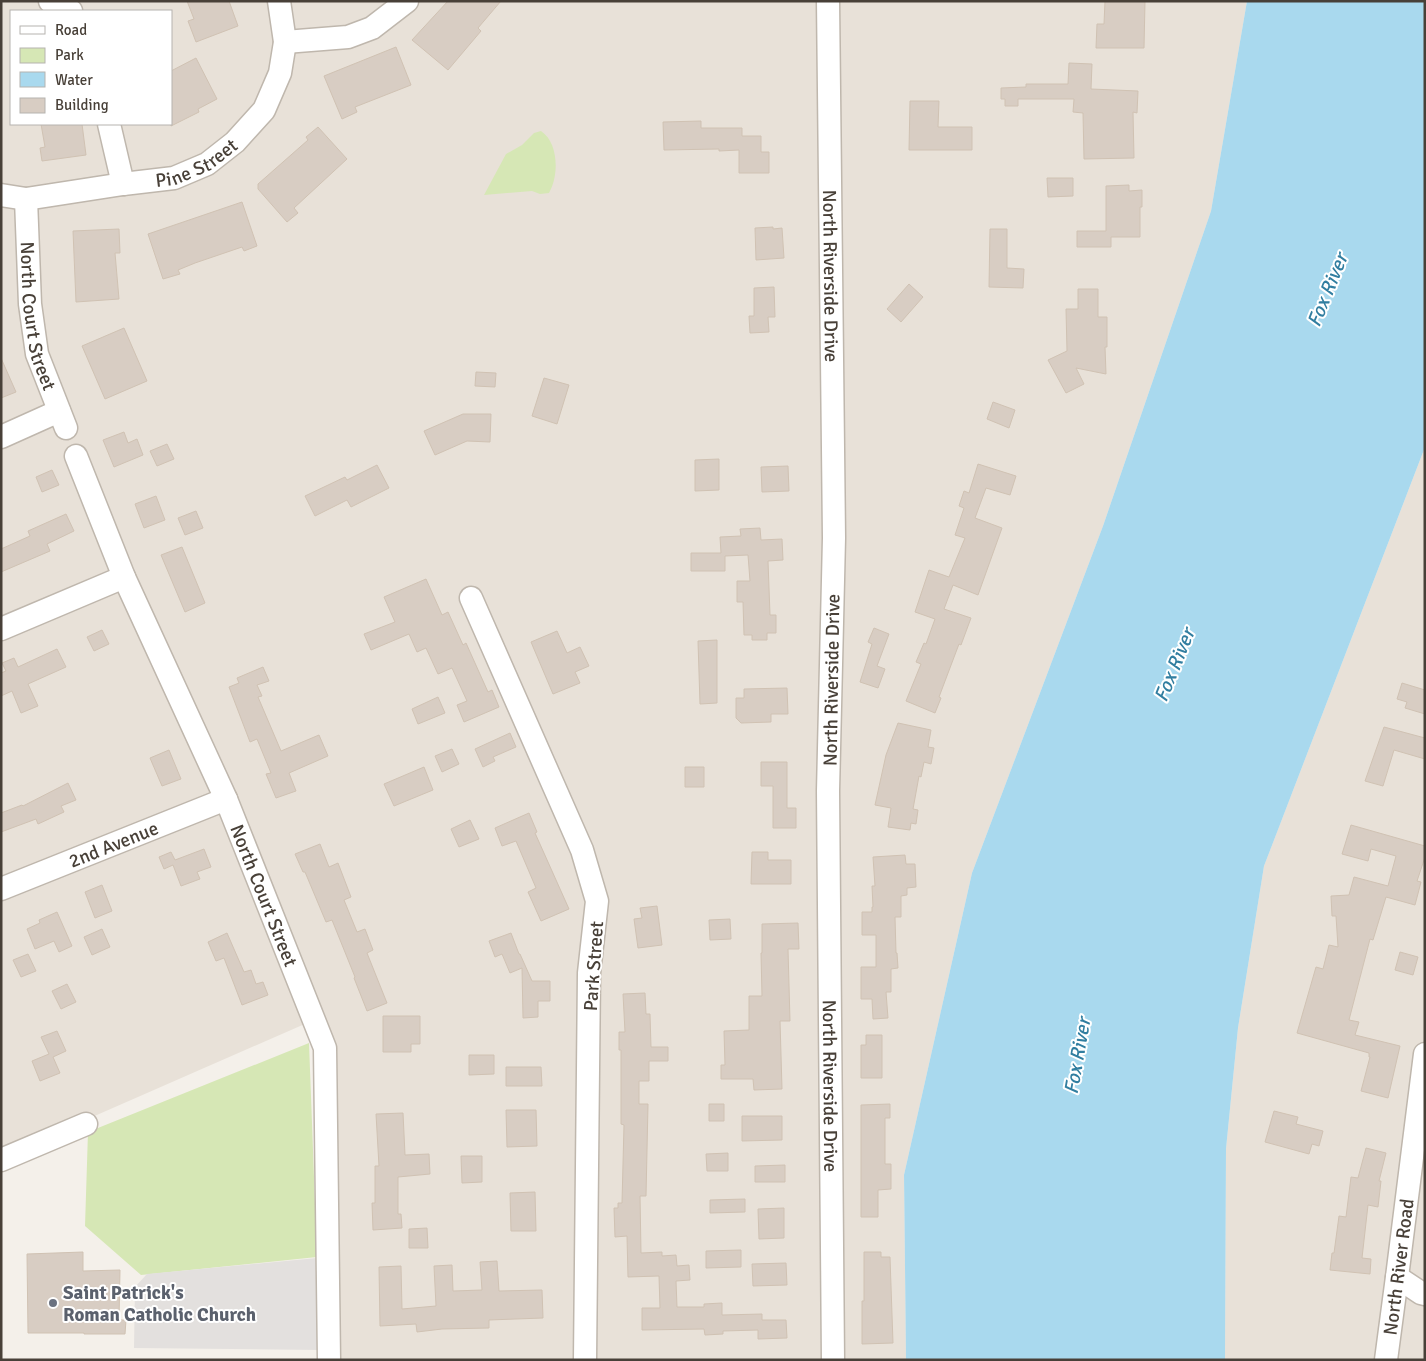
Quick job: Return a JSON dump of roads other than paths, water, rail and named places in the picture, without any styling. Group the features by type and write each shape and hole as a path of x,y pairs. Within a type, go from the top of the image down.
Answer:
{"street":[{"path":"50,1 69,10"},
{"name":"Pine Street","path":"1,195 26,199 174,178 207,164 235,142 264,110 280,73 285,42 280,1"},
{"path":"285,42 348,38 372,28 407,1"},
{"name":"North Riverside Drive","path":"828,1 834,538 828,791 832,1360"},
{"path":"109,125 123,184"},
{"name":"North Court Street","path":"1,437 62,420 37,354 30,304 26,199"},
{"name":"North Court Street","path":"76,456 124,577 226,799 325,1048 329,1360"},
{"path":"1,629 124,577"},
{"name":"Park Street","path":"471,598 582,850 597,901 590,973 585,1360"},
{"name":"2nd Avenue","path":"1,889 226,799"},
{"name":"North River Road","path":"1386,1360 1398,1278 1425,1054"},
{"path":"1,1160 86,1124"},
{"path":"1398,1278 1425,1294"}],"water":[{"name":"Fox River","path":"1247,1 1425,1 1425,447 1264,866 1238,1028 1226,1149 1225,1360 906,1360 904,1175 972,873 1103,526 1211,211"}],"place":[{"name":"Saint Patrick's Roman Catholic Church","path":"53,1303"}]}
